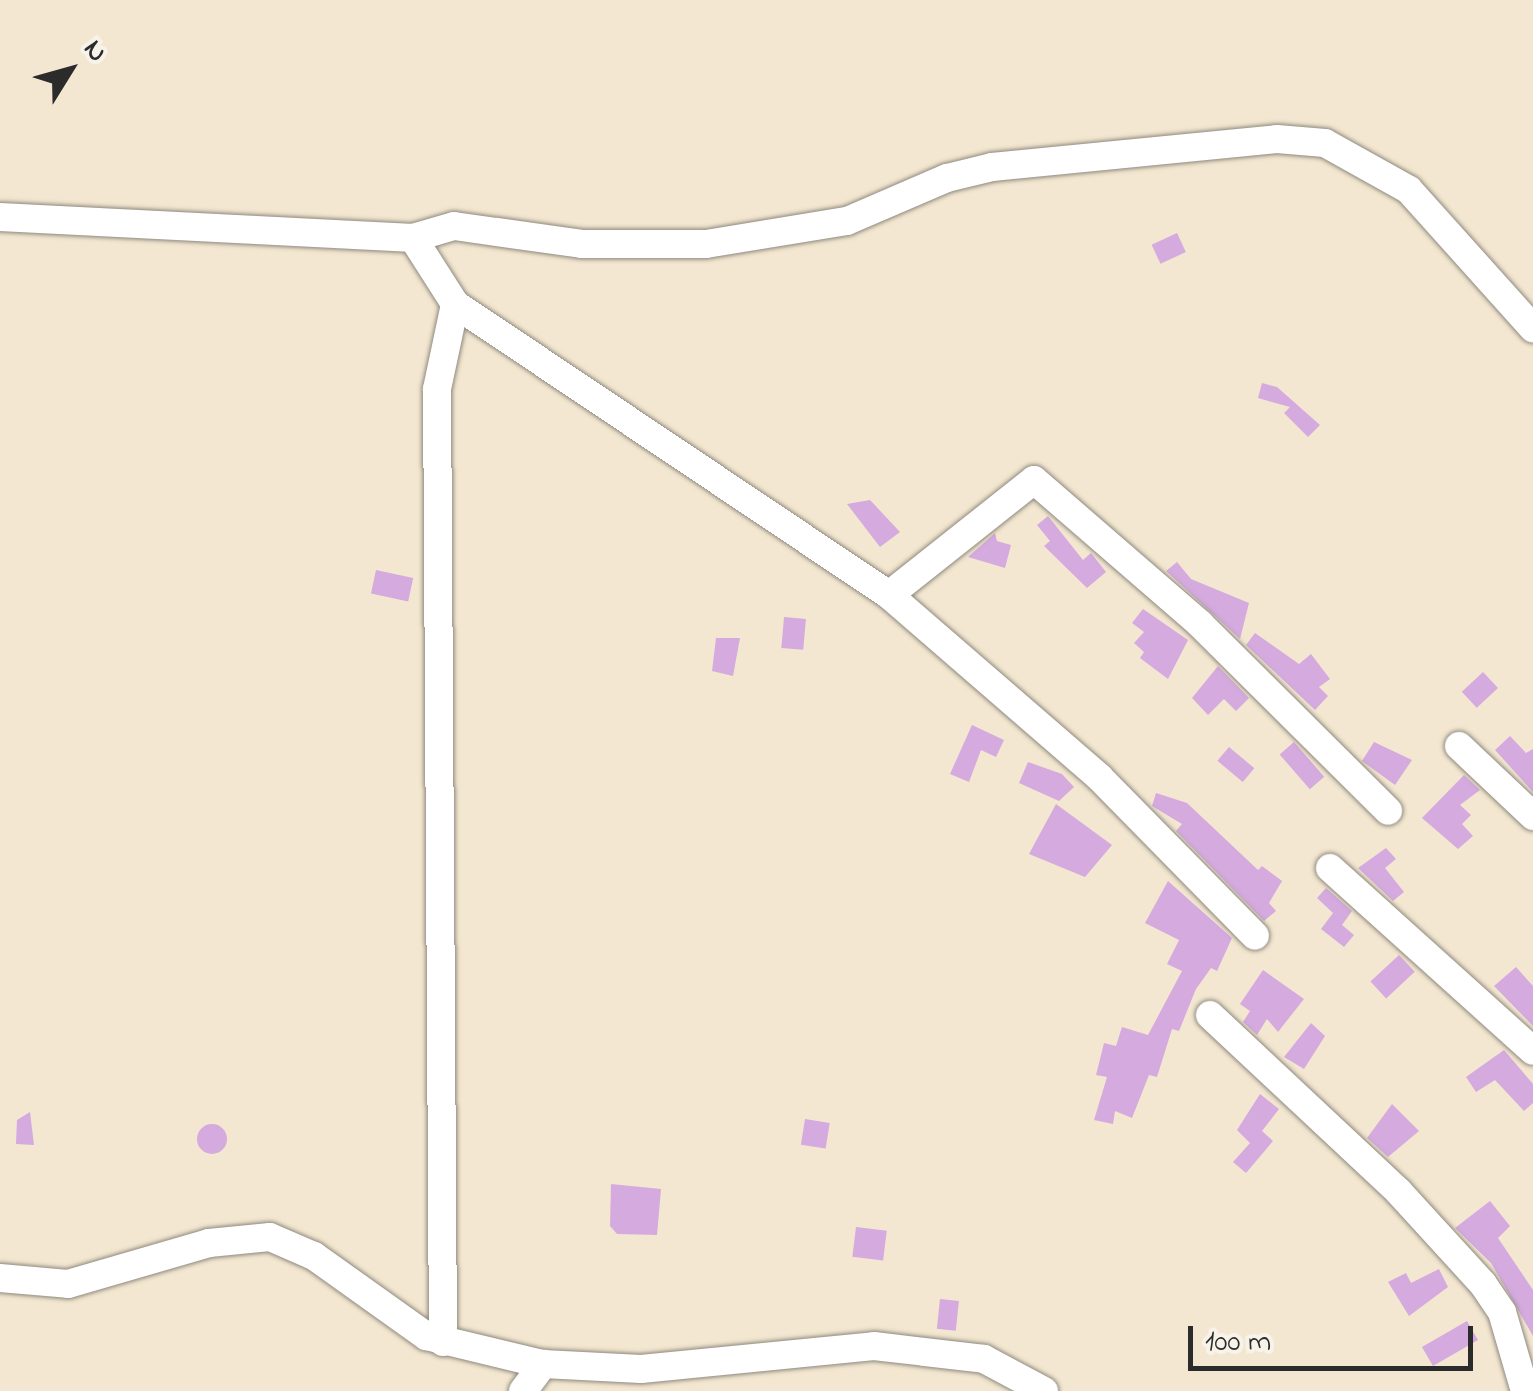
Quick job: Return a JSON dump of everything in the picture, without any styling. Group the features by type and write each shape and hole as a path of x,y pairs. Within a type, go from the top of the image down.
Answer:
{"street":[{"path":"0,216 413,238 454,226 582,244 706,244 847,221 946,178 992,167 1277,139 1325,143 1409,190 1533,328"},
{"path":"413,238 455,304 889,595 1100,778 1255,936"},
{"path":"443,1342 437,390 455,304"},
{"path":"889,595 1034,480 1200,624 1388,811"},
{"path":"1459,746 1533,816"},
{"path":"1330,868 1533,1051"},
{"path":"1210,1015 1398,1191 1484,1284 1502,1312 1525,1391"},
{"path":"0,1278 68,1284 209,1243 270,1237 314,1256 443,1342 543,1364 642,1369 874,1346 984,1360 1044,1391"},
{"path":"523,1391 543,1364"}],"building":[{"path":"1177,233 1186,252 1160,264 1152,245"},
{"path":"1262,383 1277,387 1320,425 1308,437 1284,413 1290,407 1258,398"},
{"path":"870,500 900,532 880,547 847,504"},
{"path":"1048,516 1083,560 1091,553 1106,572 1087,588 1044,546 1050,541 1037,525"},
{"path":"995,533 997,541 1011,545 1005,568 968,557"},
{"path":"1177,562 1191,579 1249,603 1240,639 1166,571"},
{"path":"376,570 413,578 408,601 371,593"},
{"path":"1143,609 1188,640 1168,679 1140,658 1144,652 1134,643 1144,632 1132,623"},
{"path":"784,617 806,619 803,650 781,648"},
{"path":"1255,633 1299,664 1311,654 1330,679 1319,687 1328,696 1315,710 1246,645"},
{"path":"716,638 740,638 733,676 712,671"},
{"path":"1218,666 1249,698 1236,711 1224,699 1208,715 1192,698"},
{"path":"1483,672 1498,688 1477,708 1462,692"},
{"path":"972,725 1004,740 996,757 981,750 969,782 950,774"},
{"path":"1510,736 1526,753 1533,749 1533,792 1495,750"},
{"path":"1294,742 1324,777 1310,789 1280,754"},
{"path":"1374,742 1412,760 1395,785 1362,761"},
{"path":"1229,747 1254,768 1243,782 1217,761"},
{"path":"1028,762 1062,774 1074,787 1059,801 1019,783"},
{"path":"1464,775 1480,790 1460,805 1471,815 1462,824 1473,836 1458,849 1422,818"},
{"path":"1156,793 1187,803 1258,870 1262,866 1282,881 1269,903 1276,911 1264,921 1176,831 1182,824 1152,806"},
{"path":"1056,804 1112,845 1085,877 1029,854"},
{"path":"1386,848 1396,859 1385,868 1404,892 1393,901 1358,868"},
{"path":"1168,881 1232,938 1217,971 1211,968 1196,989 1179,1031 1172,1029 1157,1077 1149,1075 1132,1118 1115,1111 1113,1124 1094,1120 1107,1077 1096,1075 1104,1043 1116,1046 1122,1027 1148,1035 1182,971 1167,964 1179,940 1145,923"},
{"path":"1326,888 1352,911 1342,925 1354,935 1344,947 1321,929 1333,913 1317,898"},
{"path":"1399,955 1415,972 1386,998 1370,982"},
{"path":"1516,967 1533,986 1533,1026 1494,986"},
{"path":"1263,970 1304,999 1278,1032 1267,1019 1257,1035 1243,1022 1250,1011 1240,1004"},
{"path":"1311,1023 1325,1036 1304,1069 1284,1057"},
{"path":"1504,1050 1533,1084 1533,1103 1524,1111 1495,1080 1476,1092 1466,1077"},
{"path":"1260,1094 1279,1109 1262,1131 1273,1141 1246,1173 1233,1162 1250,1143 1237,1130"},
{"path":"1392,1104 1419,1131 1388,1157 1367,1138"},
{"path":"30,1112 34,1145 16,1144 17,1120"},
{"path":"805,1119 830,1123 826,1149 801,1145"},
{"path":"212,1124 222,1129 227,1139 222,1149 212,1154 202,1149 197,1139 202,1129"},
{"path":"611,1184 661,1189 657,1235 617,1234 610,1226"},
{"path":"1490,1201 1510,1226 1498,1238 1533,1290 1533,1336 1491,1263 1455,1228"},
{"path":"856,1227 887,1231 883,1261 852,1257"},
{"path":"1439,1269 1448,1287 1409,1316 1388,1282 1406,1273 1411,1283"},
{"path":"940,1299 959,1301 956,1331 937,1329"},
{"path":"1467,1321 1478,1340 1433,1366 1422,1347"}]}
